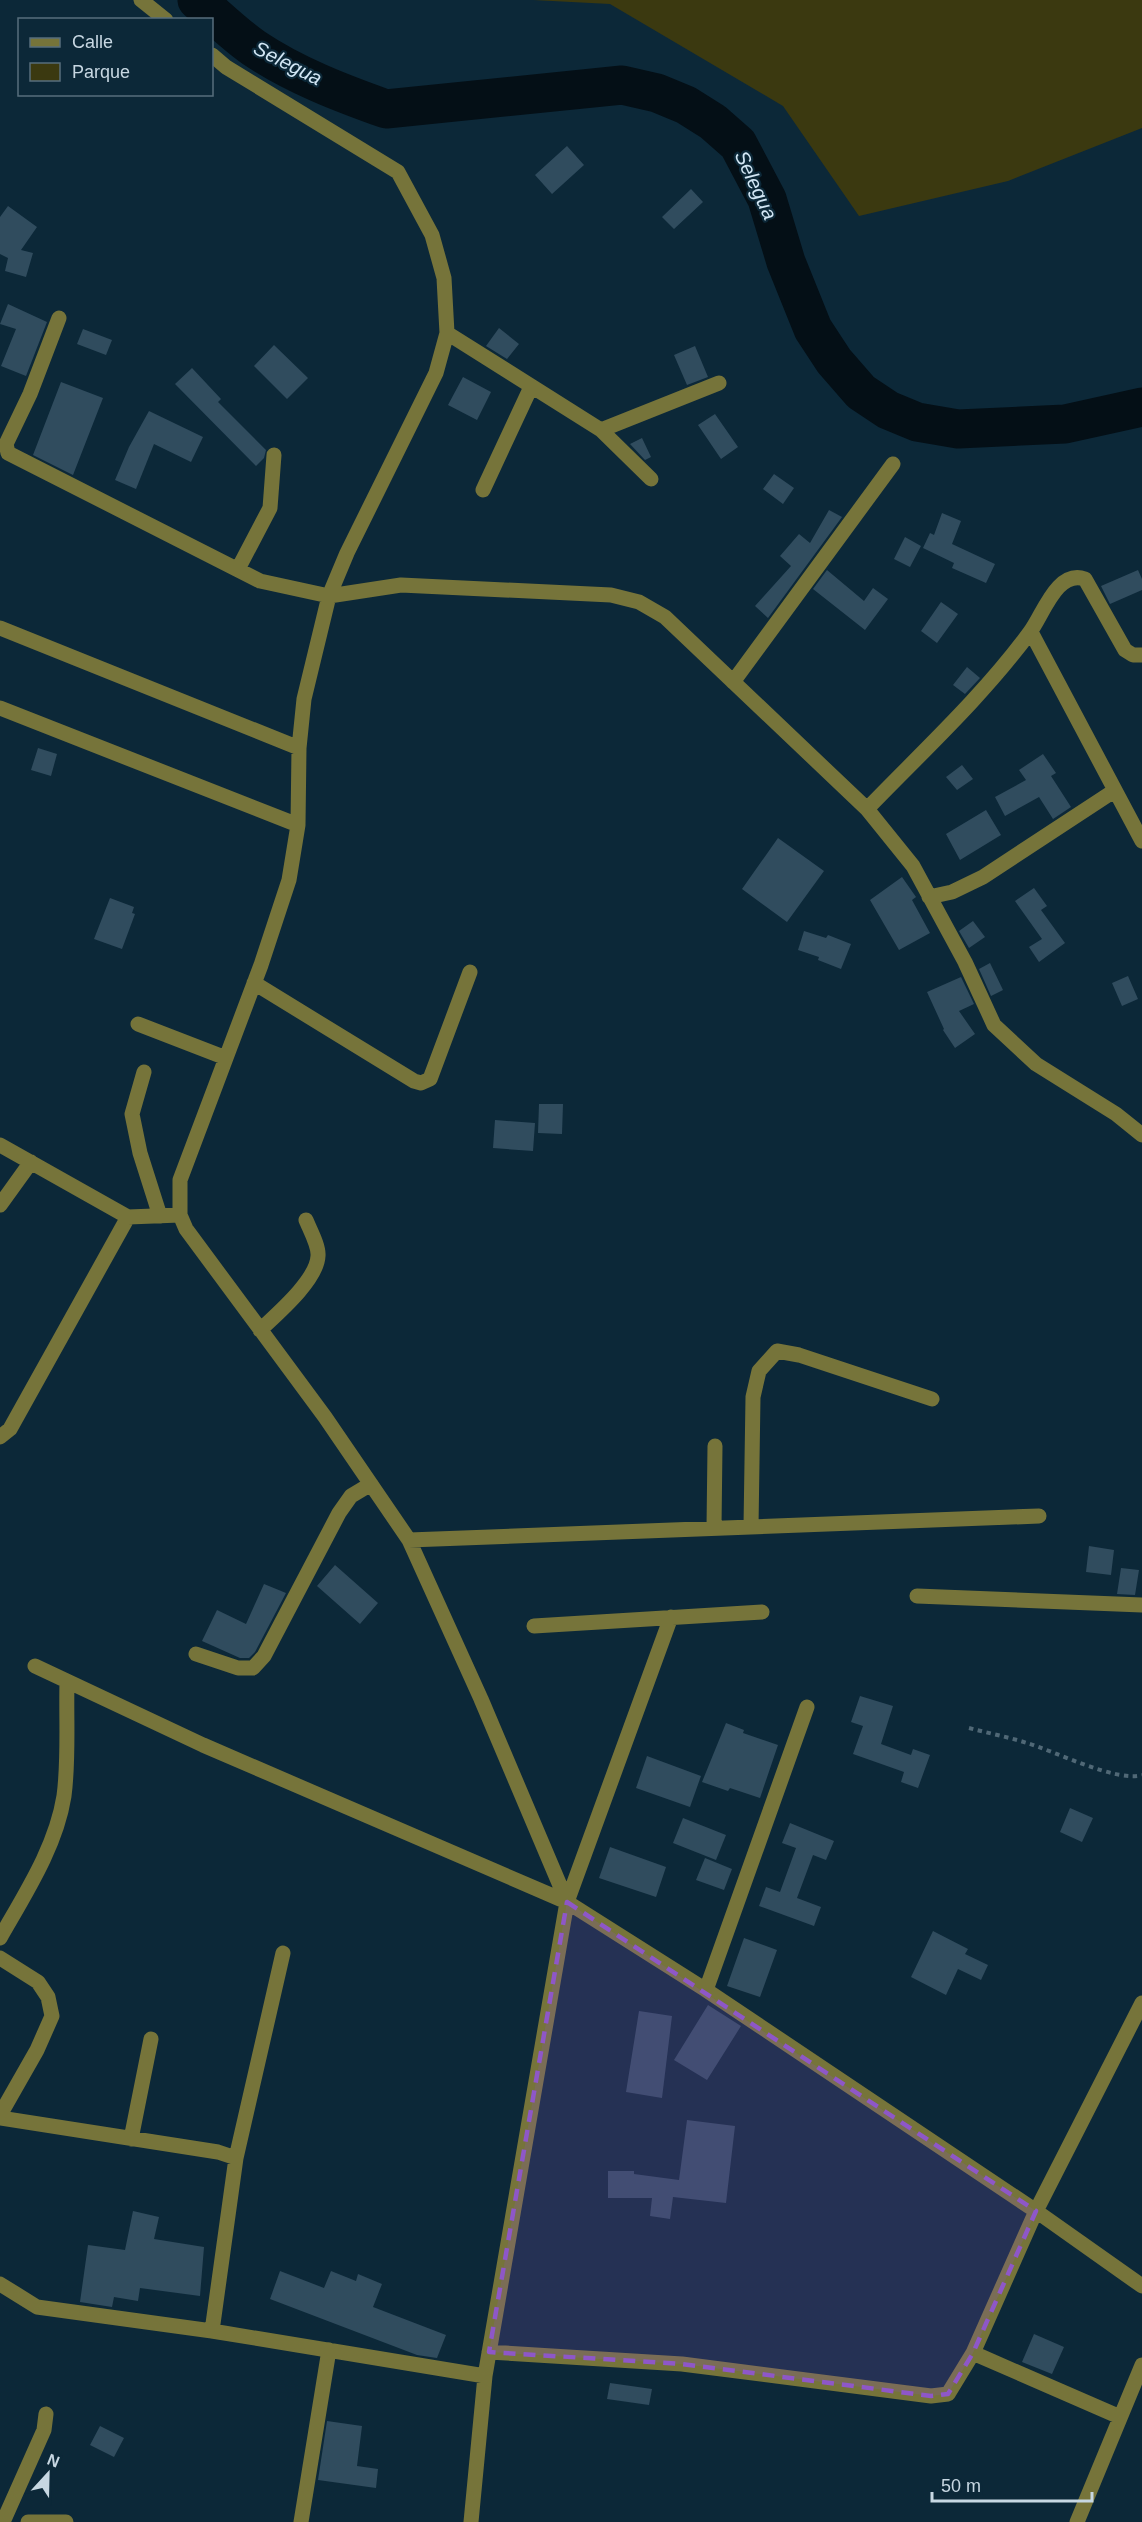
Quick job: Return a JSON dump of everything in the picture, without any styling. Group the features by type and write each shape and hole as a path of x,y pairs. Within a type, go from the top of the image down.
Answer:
{"street":[{"path":"141,0 164,18"},
{"path":"213,56 226,67 398,172 432,235 444,278 447,333 436,373 347,553 329,596 304,699 299,748 298,825 289,880 254,983 180,1180 180,1215 186,1229 325,1417 409,1540 482,1699 567,1902"},
{"path":"59,318 30,394 3,441 8,453 260,581 329,596 401,585 611,595 639,602 665,617 867,809 913,866 965,962 994,1025 1036,1064 1116,1114 1142,1136"},
{"path":"447,333 601,430 651,479"},
{"path":"601,430 720,383"},
{"path":"483,490 531,387"},
{"path":"238,569 270,508 274,455"},
{"path":"733,682 893,464"},
{"path":"867,809 977,694 1031,632 1058,586 1069,578 1077,576 1085,579 1125,650 1133,656 1142,656"},
{"path":"0,628 299,748"},
{"path":"1031,632 1142,842"},
{"path":"0,708 298,825"},
{"path":"929,897 952,892 983,877 1114,791"},
{"path":"254,983 414,1081 421,1083 430,1079 470,972"},
{"path":"138,1024 226,1058"},
{"path":"144,1072 132,1114 140,1153 160,1215"},
{"path":"0,1145 128,1217 180,1215"},
{"path":"0,1205 31,1162"},
{"path":"0,1437 10,1429 128,1217"},
{"path":"260,1330 285,1308 314,1272 318,1255 306,1220"},
{"path":"751,1527 753,1397 759,1371 777,1351 799,1354 932,1399"},
{"path":"714,1528 716,1446"},
{"path":"196,1654 238,1668 253,1668 264,1656 339,1513 351,1496 371,1484"},
{"path":"409,1540 1039,1516"},
{"path":"917,1596 1142,1605"},
{"path":"534,1626 762,1612"},
{"path":"471,2522 485,2376 567,1902 671,1617"},
{"path":"35,1665 203,1745 567,1902 705,1990 1036,2211 1142,2286"},
{"path":"0,1938 30,1884 52,1839 58,1820 65,1779 68,1682"},
{"path":"705,1990 807,1707"},
{"path":"212,2331 236,2158 283,1953"},
{"path":"0,1958 38,1982 48,1997 52,2016 37,2050 0,2117 218,2152 236,2158"},
{"path":"489,2352 682,2364 931,2396 948,2394 973,2353 1036,2211 1142,2003"},
{"path":"131,2139 151,2039"},
{"path":"0,2284 38,2307 212,2331 485,2376"},
{"path":"301,2522 329,2350"},
{"path":"973,2353 1120,2417"},
{"path":"1077,2522 1142,2365"},
{"path":"3,2522 44,2430 45,2414"},
{"path":"28,2522 66,2522"}],"path":[{"path":"969,1728 1027,1743 1101,1770 1130,1777 1142,1775"}],"highlighted area":[{"path":"567,1902 1036,2211 973,2353 948,2394 931,2396 682,2364 489,2352"}],"green space":[{"path":"533,0 1142,0 1142,128 1008,181 859,216 783,106 610,4"}],"building":[{"path":"567,146 584,165 552,194 535,175"},
{"path":"691,189 703,202 674,229 662,217"},
{"path":"8,206 37,227 21,250 33,253 26,277 5,271 8,258 0,254 0,217"},
{"path":"8,304 47,322 26,376 1,366 16,329 0,324"},
{"path":"499,328 519,344 507,359 486,346"},
{"path":"83,329 112,340 106,355 77,344"},
{"path":"274,345 308,378 287,399 254,366"},
{"path":"695,346 708,377 687,385 674,355"},
{"path":"192,368 221,399 218,402 266,450 264,458 256,466 175,384"},
{"path":"463,377 491,392 477,420 448,405"},
{"path":"61,382 103,398 73,475 33,455"},
{"path":"149,411 203,437 191,462 154,444 136,489 115,480 129,447"},
{"path":"715,414 738,447 721,459 698,425"},
{"path":"642,438 651,457 645,460 630,444"},
{"path":"774,474 794,488 783,504 763,489"},
{"path":"829,510 842,517 768,618 755,606 791,566 780,556 799,534 810,543"},
{"path":"942,513 961,521 952,544 995,564 986,583 952,568 954,563 923,548 930,533 934,535"},
{"path":"905,537 921,546 910,567 894,559"},
{"path":"827,570 864,601 873,588 888,599 865,630 813,589"},
{"path":"1138,570 1142,579 1142,590 1110,604 1101,586"},
{"path":"941,602 958,614 937,643 921,631"},
{"path":"967,667 980,678 965,694 953,685"},
{"path":"38,748 57,754 51,776 31,770"},
{"path":"1043,754 1056,773 1051,776 1071,807 1053,819 1039,797 1005,816 995,797 1026,780 1019,770"},
{"path":"962,765 973,779 957,790 946,777"},
{"path":"986,810 1001,835 960,860 946,834"},
{"path":"778,838 824,871 787,922 742,889"},
{"path":"902,877 916,897 912,900 930,933 899,950 870,900"},
{"path":"1034,888 1047,906 1041,910 1065,943 1039,962 1029,947 1042,939 1015,901"},
{"path":"110,898 134,907 132,913 135,914 122,949 94,939"},
{"path":"973,921 985,937 969,948 959,931"},
{"path":"804,931 826,938 828,935 851,944 841,969 818,960 819,957 798,950"},
{"path":"990,963 1003,990 991,996 979,969"},
{"path":"1128,976 1138,999 1122,1006 1112,983"},
{"path":"961,977 974,1004 959,1011 975,1034 955,1048 943,1030 927,992"},
{"path":"539,1104 563,1104 562,1134 538,1133"},
{"path":"495,1120 535,1123 533,1151 493,1148"},
{"path":"1089,1546 1114,1550 1111,1575 1086,1572"},
{"path":"335,1565 378,1603 360,1624 317,1586"},
{"path":"1121,1568 1139,1570 1135,1595 1117,1594"},
{"path":"264,1584 286,1593 255,1652 249,1658 240,1658 202,1641 217,1610 246,1624"},
{"path":"860,1696 893,1706 881,1744 911,1755 913,1749 930,1755 918,1788 901,1782 904,1772 853,1754 863,1726 851,1722"},
{"path":"726,1723 744,1730 743,1733 778,1745 760,1798 702,1782"},
{"path":"647,1756 701,1776 690,1807 636,1788"},
{"path":"1070,1808 1093,1818 1082,1842 1060,1832"},
{"path":"683,1818 726,1835 716,1860 673,1843"},
{"path":"790,1823 834,1841 826,1860 813,1855 797,1898 821,1907 814,1926 759,1906 766,1887 780,1892 796,1848 782,1843"},
{"path":"610,1847 666,1867 656,1897 599,1878"},
{"path":"705,1858 732,1869 724,1890 696,1880"},
{"path":"933,1931 968,1949 965,1954 988,1965 981,1980 958,1969 946,1995 911,1977"},
{"path":"744,1938 777,1950 760,1997 727,1986"},
{"path":"708,2005 741,2026 707,2080 674,2060"},
{"path":"639,2011 672,2016 662,2098 626,2092"},
{"path":"687,2120 735,2126 726,2203 673,2197 670,2219 650,2216 652,2198 608,2198 608,2171 634,2171 634,2174 679,2180"},
{"path":"133,2211 159,2217 154,2239 204,2247 200,2296 140,2288 138,2301 114,2297 112,2307 80,2302 88,2245 125,2250"},
{"path":"280,2271 324,2288 331,2271 356,2281 358,2274 382,2284 373,2307 446,2335 437,2358 417,2355 270,2299"},
{"path":"1034,2334 1064,2347 1052,2374 1022,2362"},
{"path":"610,2383 652,2389 649,2405 607,2399"},
{"path":"327,2421 362,2426 357,2466 378,2469 376,2488 318,2480"},
{"path":"100,2426 124,2438 114,2457 90,2445"}],"waterway":[{"name":"Selegua","path":"197,0 239,37 269,58 318,83 386,109 622,85 657,93 686,105 713,122 738,144 767,199 786,262 813,329 834,361 861,392 888,410 917,422 958,429 1065,424 1142,407"}]}
